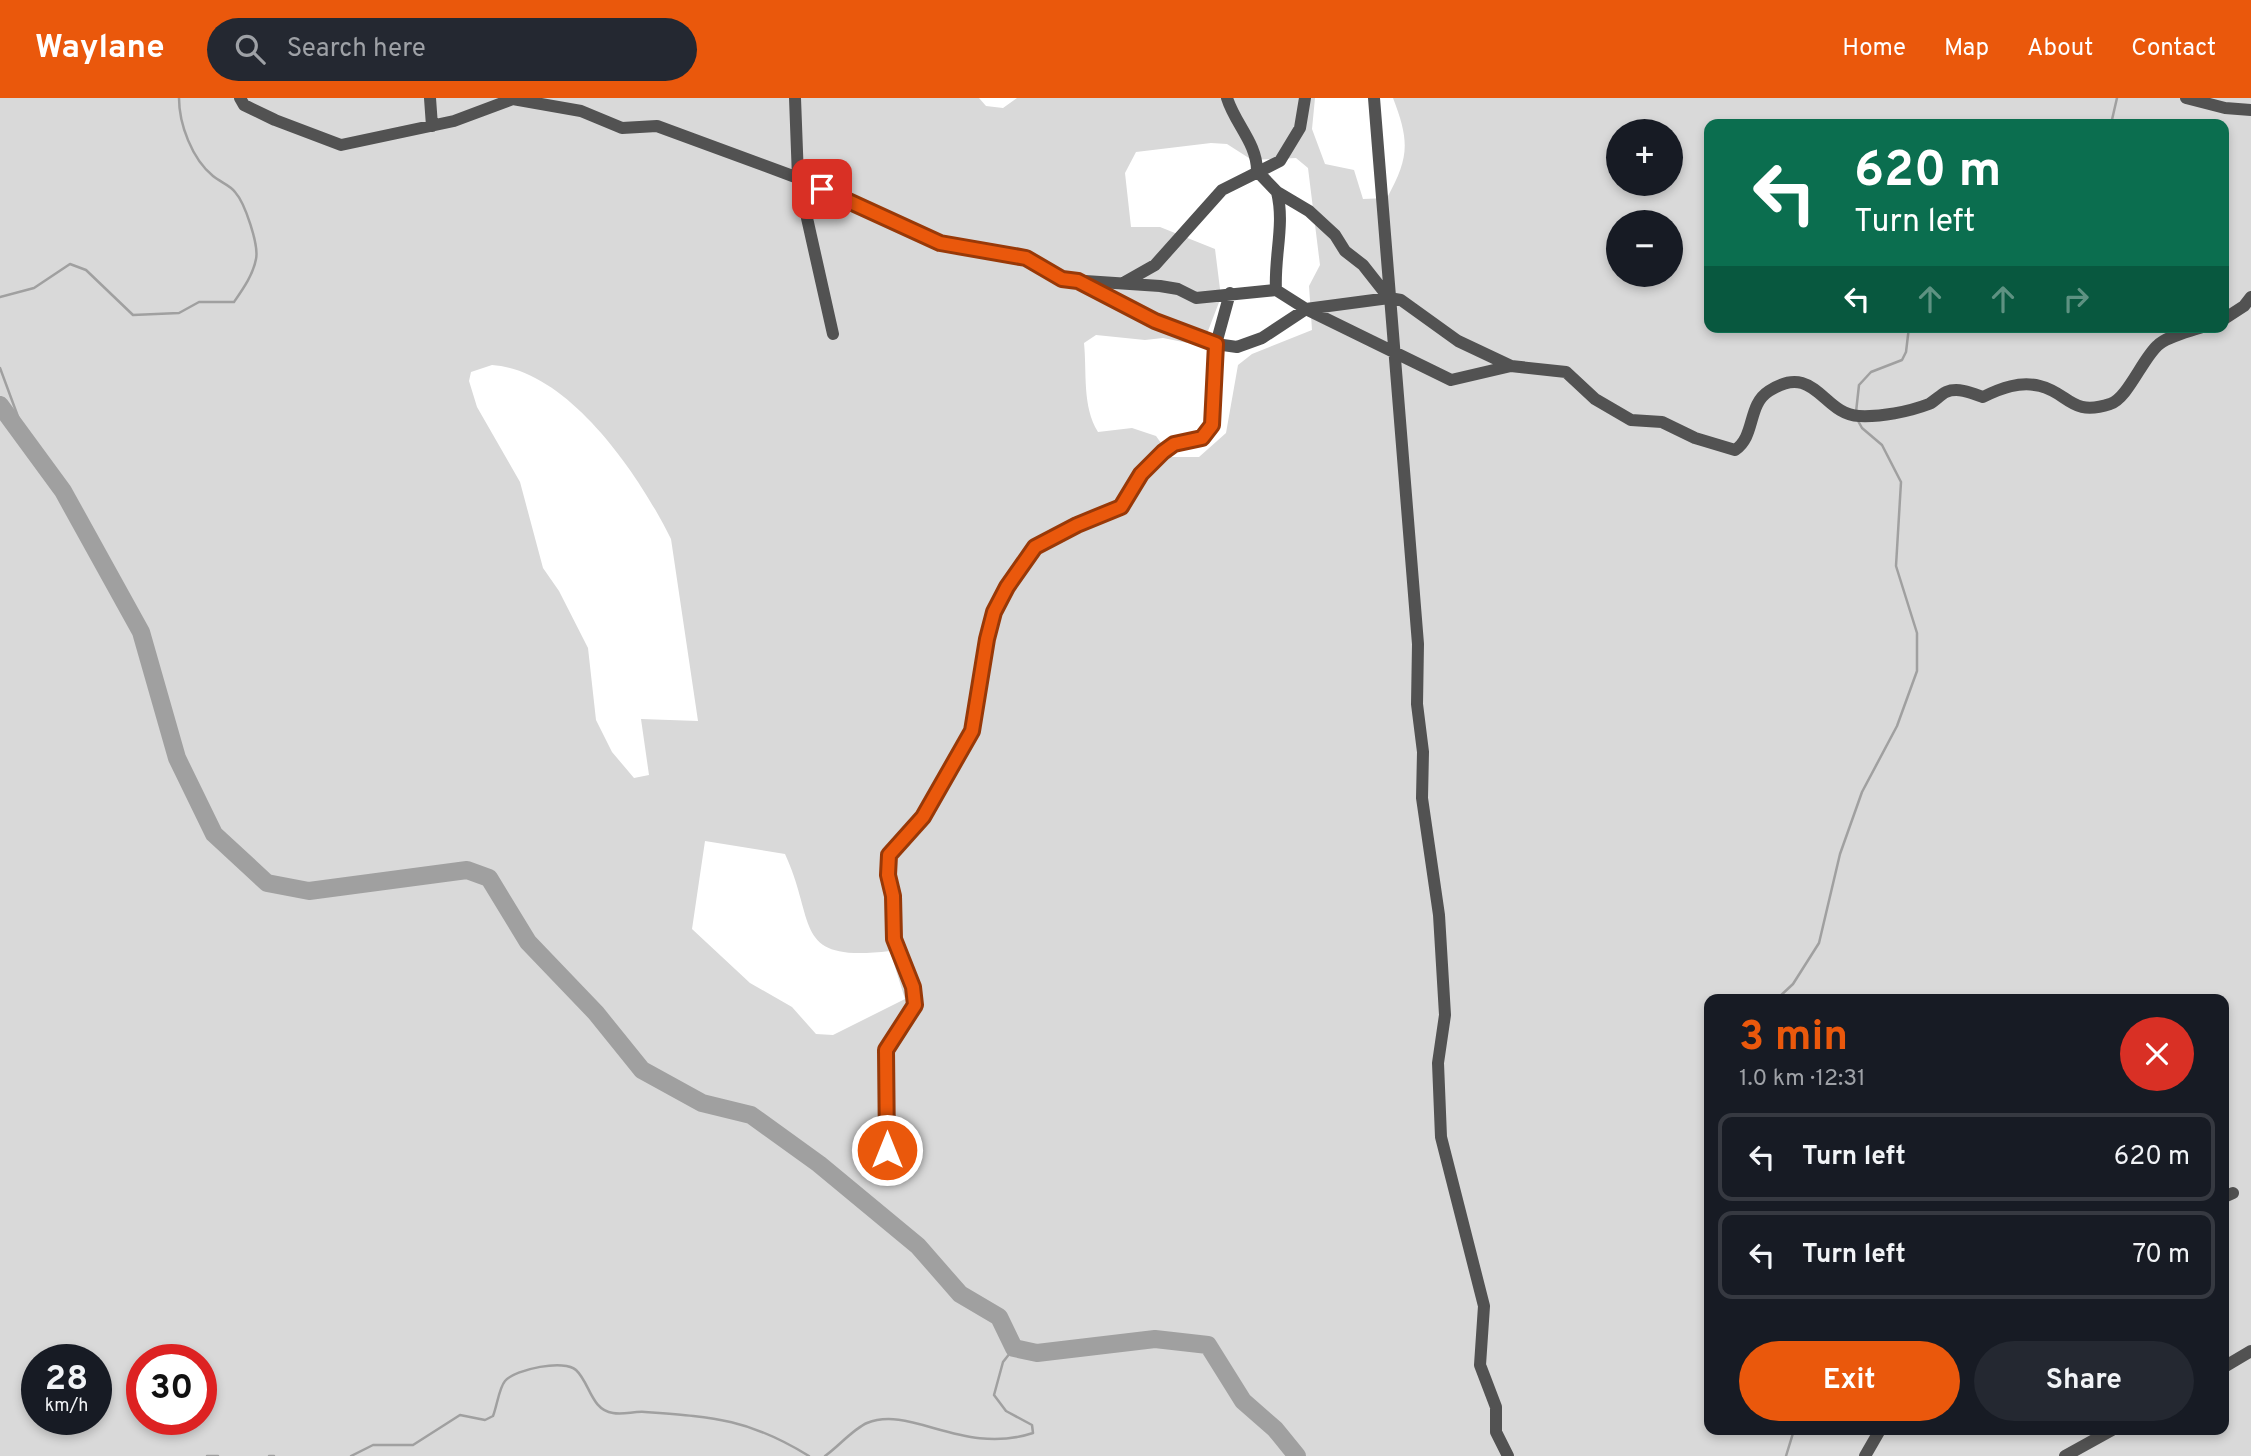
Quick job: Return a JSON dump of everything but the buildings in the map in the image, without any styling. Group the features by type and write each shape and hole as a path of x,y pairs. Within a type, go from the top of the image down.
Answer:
{"street":[{"path":"240,98 244,105 275,120 341,145 478,114 515,99 581,111 622,128 657,126 798,178 940,243 1026,258 1062,279 1125,282 1178,289 1196,299 1230,293 1276,290 1306,309 1451,380 1511,366"},
{"path":"429,98 432,126"},
{"path":"795,98 798,178 833,334"},
{"path":"1227,98 1232,113 1257,155 1257,171 1277,192 1309,211 1335,235 1345,251 1363,265 1389,298"},
{"path":"1125,282 1155,265 1222,190 1280,161 1300,128 1305,98"},
{"path":"1374,98 1418,644 1416,704 1423,752 1422,798 1439,915 1445,1015 1438,1063 1441,1137 1484,1306 1480,1365 1496,1408 1496,1432 1508,1456"},
{"path":"2186,98 2225,108 2251,110"},
{"path":"1276,290 1275,265 1283,214 1277,192"},
{"path":"1078,281 1155,321 1216,344 1237,347 1262,338 1306,309 1389,298 1401,300 1458,341 1511,366 1566,372 1595,399 1630,419 1662,422 1695,438 1735,450 1744,443 1757,401 1768,391 1788,382 1806,383 1833,405 1856,416 1931,404 1948,391 1966,391 1983,397 2004,386 2041,386 2071,406 2096,406 2112,404 2121,398 2142,362 2158,344 2184,333"},
{"path":"887,1150 886,1050 915,1005 913,987 894,939 893,896 888,875 889,855 923,817 972,731 994,612 1007,587 1035,547 1077,525 1121,507 1141,474 1163,452 1174,444 1202,438 1212,425 1216,344 1230,293"},
{"path":"2229,315 2244,306 2251,297"},
{"path":"2229,316 2251,308"},
{"path":"2229,1364 2251,1351"},
{"path":"1866,1456 1877,1435"},
{"path":"2065,1456 2087,1450 2106,1435"}],"shaded area":[{"path":"0,98 979,98 986,106 1003,108 1017,98 1315,98 1312,129 1325,164 1354,170 1363,199 1387,198 1400,172 1405,150 1404,138 1393,98 2251,98 2251,1456 0,1456","holes":["1211,143 1227,144 1252,160 1296,158 1308,168 1320,265 1309,286 1312,330 1252,354 1238,365 1226,433 1199,457 1171,457 1156,436 1132,428 1098,432 1089,411 1084,343 1096,335 1145,340 1163,338 1188,343 1208,331 1221,297 1215,249 1160,227 1131,227 1125,173 1136,152","492,365 521,371 548,385 599,430 641,486 671,539 698,721 641,719 649,775 634,778 612,752 596,720 588,648 559,591 543,568 520,482 477,407 469,381 471,372","705,841 785,854 812,933 822,944 836,951 890,951 905,999 833,1035 816,1034 792,1007 750,983 692,929"]}],"waterway":[{"path":"0,297 34,288 70,264 86,270 133,315 179,313 199,302 234,302 255,265 253,235 243,205 235,192 213,176 193,151 184,130 179,98"},
{"path":"2112,119 2117,98"},
{"path":"1856,412 1859,385 1871,372 1902,360 1908,333"},
{"path":"0,368 27,441"},
{"path":"0,405 63,491 141,632 177,758 214,834 267,883 309,891 467,870 489,878 528,942 596,1013 642,1070 702,1103 751,1115 819,1164 918,1246 960,1294 999,1317 1014,1348 1037,1353 1155,1339 1208,1345 1243,1401 1275,1429 1297,1456"},
{"path":"1782,994 1793,984 1819,943 1840,854 1862,792 1897,726 1917,671 1917,633 1896,566 1901,482 1882,445 1862,428 1857,419"},
{"path":"825,1456 862,1426 884,1419 902,1420 984,1439 1033,1433 1032,1425 1006,1411 994,1395 1003,1362 1014,1348"},
{"path":"351,1456 373,1445 413,1445 460,1415 485,1420 493,1416 505,1381 529,1369 551,1365 562,1365 576,1370 595,1402 606,1411 669,1414 730,1422 768,1434 809,1456"},
{"path":"1786,1456 1792,1435"},
{"path":"207,1456 218,1456"},
{"path":"269,1456 274,1456"}],"route":[{"path":"822,189 940,243 1026,258 1062,279 1078,281 1108,294 1155,321 1216,344 1212,425 1202,438 1174,444 1163,452 1141,474 1121,507 1077,525 1035,547 1007,587 994,612 987,639 972,731 948,769 939,794 902,843 889,855 888,875 893,896 894,939 913,987 915,1005 886,1050 887,1150"}]}
